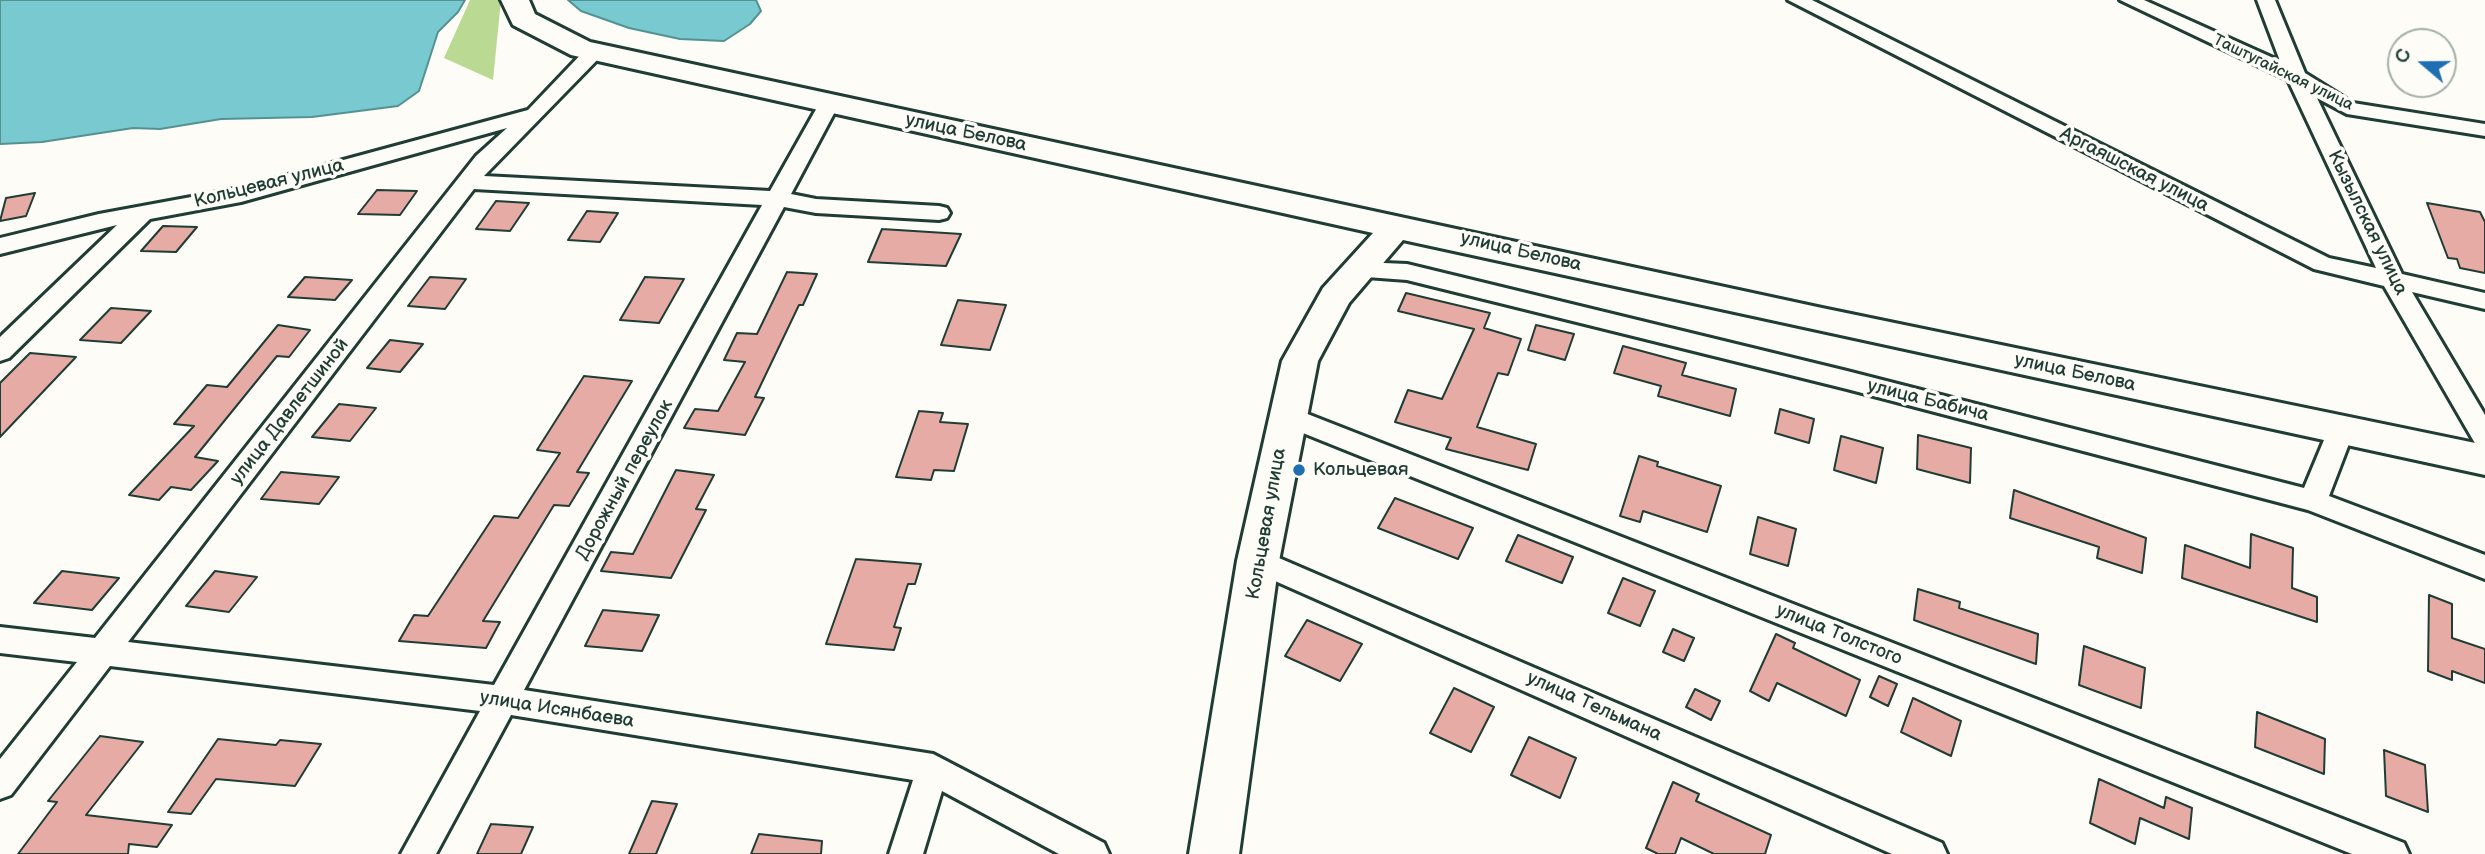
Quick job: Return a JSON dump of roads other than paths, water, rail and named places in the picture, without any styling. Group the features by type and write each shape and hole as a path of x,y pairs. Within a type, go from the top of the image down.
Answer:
{"main road":[{"name":"улица Белова","path":"515,0 523,19 558,39 594,52 1397,225 1822,320 2485,460"},
{"name":"Кольцевая улица","path":"1214,854 1258,561 1300,361 1335,296 1361,271 1397,225"}],"street":[{"name":"Аргаяшская улица","path":"1797,0 2322,264 2485,301"},
{"name":"Таштугайская улица","path":"2129,0 2296,76 2347,108 2485,130"},
{"name":"Кызылская улица","path":"2266,0 2296,76 2394,282 2485,438"},
{"name":"улица Давлетшиной","path":"0,784 484,161 535,114 594,52"},
{"name":"Дорожный переулок","path":"418,854 830,104"},
{"name":"Кольцевая улица","path":"0,246 143,213 241,195 535,114"},
{"path":"468,182 779,199 816,206 939,213"},
{"path":"0,352 143,213"},
{"name":"улица Бабича","path":"1361,271 1407,272 1847,380 2313,501 2485,568"},
{"name":"улица Толстого","path":"1287,416 2392,854"},
{"path":"2313,501 2342,428"},
{"name":"улица Тельмана","path":"1258,561 1930,854"},
{"name":"улица Исянбаева","path":"0,640 504,700 933,769 1092,854"},
{"path":"906,854 933,769"}],"water":[{"path":"0,0 465,0 458,12 438,32 419,91 398,106 312,117 221,119 160,129 133,128 42,142 0,144"},
{"path":"568,0 756,0 761,11 750,24 724,41 680,39 629,28 581,11"}],"place":[{"name":"Кольцевая","path":"1299,470"}]}
